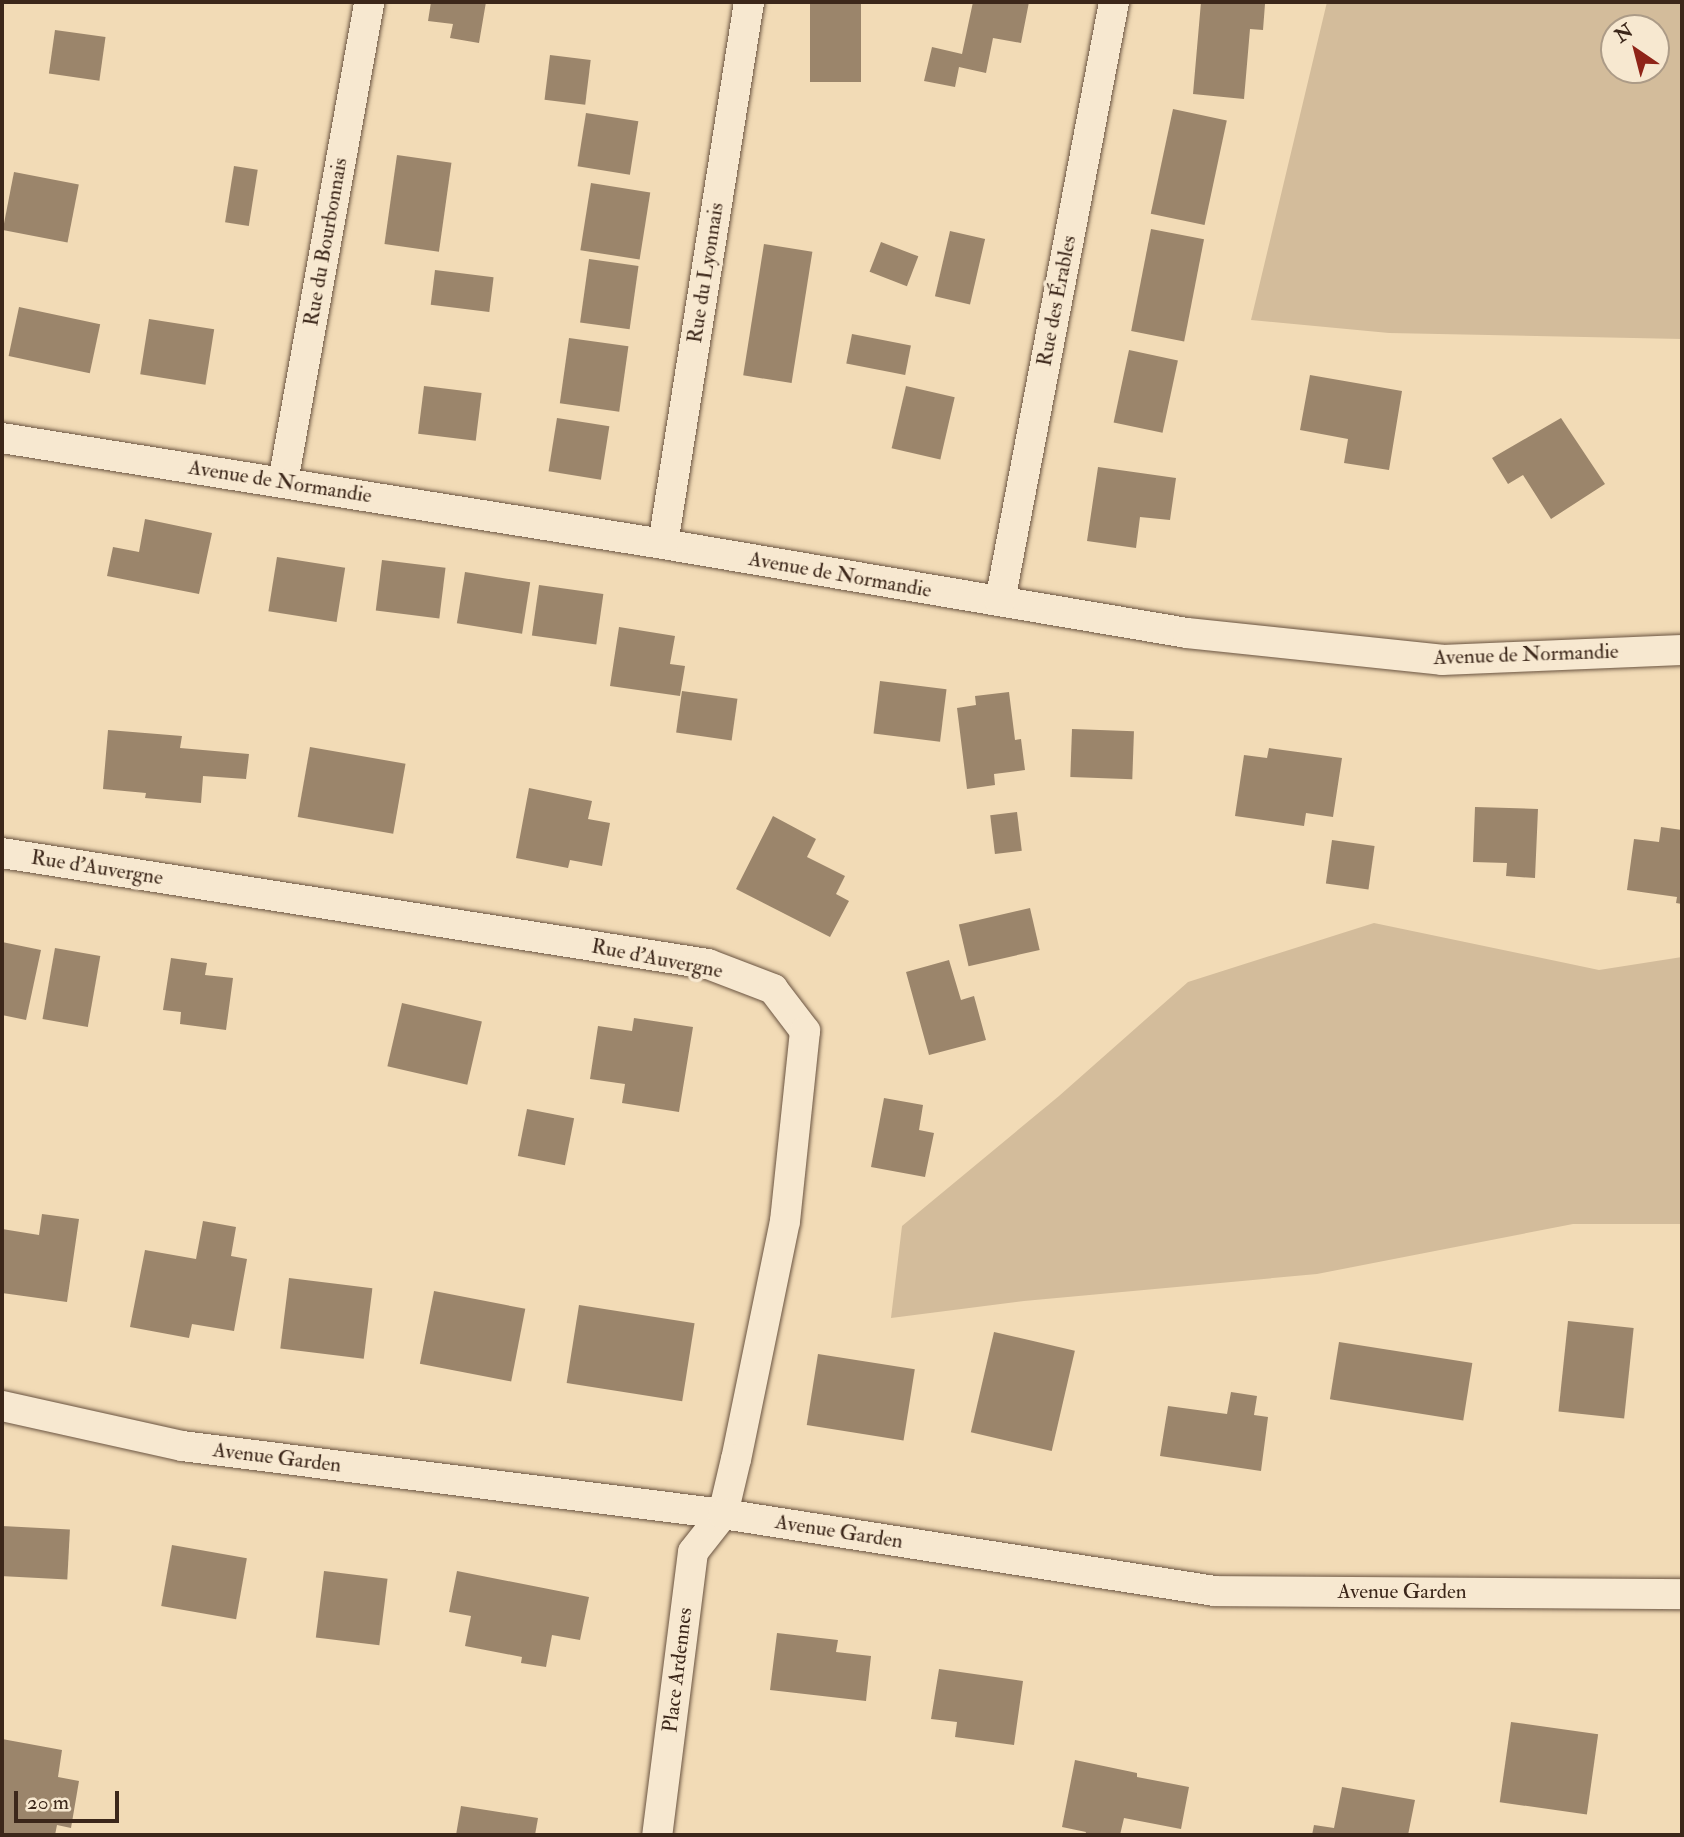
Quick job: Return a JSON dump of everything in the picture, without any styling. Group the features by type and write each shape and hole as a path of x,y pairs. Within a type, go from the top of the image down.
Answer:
{"street":[{"name":"Rue du Bourbonnais","path":"283,482 369,2"},
{"name":"Rue du Lyonnais","path":"663,544 749,2"},
{"name":"Rue des Érables","path":"999,601 1114,2"},
{"name":"Avenue de Normandie","path":"2,438 663,544 1187,633 1442,660 1682,650"},
{"name":"Rue d'Auvergne","path":"2,853 708,964 773,989 805,1031 785,1221 723,1514"},
{"name":"Avenue Garden","path":"2,1406 182,1446 723,1514 1214,1591 1682,1594"},
{"name":"Place Ardennes","path":"657,1835 693,1552 723,1514"}],"shaded area":[{"path":"1327,2 1682,2 1682,339 1389,333 1251,320"},
{"path":"1374,923 1599,970 1682,957 1682,1224 1573,1224 1317,1274 1024,1301 891,1318 902,1226 1059,1096 1188,982"}],"building":[{"path":"431,2 486,2 479,43 450,38 453,24 428,21"},
{"path":"810,2 861,2 861,82 810,82"},
{"path":"973,2 1029,2 1021,43 993,38 986,73 959,67 955,87 924,81 932,47 962,54"},
{"path":"1201,2 1265,4 1263,30 1250,29 1244,99 1193,94"},
{"path":"55,30 106,37 99,81 49,74"},
{"path":"550,55 591,60 585,105 545,100"},
{"path":"1173,109 1227,120 1205,225 1151,214"},
{"path":"586,113 638,121 630,175 578,166"},
{"path":"397,155 451,163 439,252 384,244"},
{"path":"234,166 258,170 249,226 225,222"},
{"path":"14,172 79,185 68,243 3,230"},
{"path":"591,183 650,192 640,260 580,250"},
{"path":"1151,229 1204,239 1184,341 1131,331"},
{"path":"950,231 985,239 970,304 935,296"},
{"path":"881,242 918,256 907,286 870,272"},
{"path":"764,244 812,252 792,383 743,375"},
{"path":"589,259 639,266 630,329 580,322"},
{"path":"435,270 494,277 489,312 431,305"},
{"path":"19,307 100,324 90,373 9,356"},
{"path":"149,319 214,329 205,385 140,374"},
{"path":"852,334 911,345 905,375 846,363"},
{"path":"569,338 628,346 619,412 560,403"},
{"path":"1129,350 1178,360 1163,433 1114,422"},
{"path":"1310,375 1402,391 1389,470 1344,463 1348,439 1300,430"},
{"path":"424,386 482,393 476,441 418,434"},
{"path":"906,386 955,397 940,460 892,448"},
{"path":"557,418 609,426 601,480 549,471"},
{"path":"1561,418 1605,484 1551,519 1523,475 1508,484 1492,458"},
{"path":"1098,467 1176,478 1170,520 1140,517 1136,548 1087,541"},
{"path":"145,519 212,533 199,594 107,576 113,547 139,552"},
{"path":"277,557 345,568 337,622 268,611"},
{"path":"382,560 446,568 439,618 376,611"},
{"path":"465,572 530,582 522,634 457,623"},
{"path":"539,585 603,594 596,645 532,636"},
{"path":"619,627 675,636 670,664 685,666 680,696 610,686"},
{"path":"880,681 947,689 940,742 874,734"},
{"path":"682,691 737,699 732,740 676,733"},
{"path":"1009,692 1015,740 1021,739 1025,770 994,774 995,785 967,789 957,708 976,705 975,696"},
{"path":"1072,729 1134,731 1132,779 1070,777"},
{"path":"108,730 182,736 180,748 249,754 246,779 203,776 201,803 145,798 146,793 103,789"},
{"path":"310,747 406,764 393,834 298,817"},
{"path":"1269,748 1342,758 1333,817 1306,813 1304,826 1235,816 1244,755 1267,758"},
{"path":"529,788 592,801 588,819 610,823 602,866 570,860 568,868 516,858"},
{"path":"1475,807 1538,809 1535,878 1506,876 1507,863 1473,862"},
{"path":"1017,812 1022,851 995,854 990,815"},
{"path":"773,816 816,839 807,857 845,876 836,894 849,901 830,937 736,889"},
{"path":"1661,827 1682,830 1682,904 1676,903 1677,897 1627,890 1634,839 1659,842"},
{"path":"1332,840 1375,846 1368,890 1326,884"},
{"path":"1030,908 1040,950 969,966 959,924"},
{"path":"2,942 41,950 26,1020 2,1015"},
{"path":"55,948 100,956 88,1027 42,1019"},
{"path":"171,958 207,963 205,975 233,978 226,1030 180,1024 181,1012 163,1010"},
{"path":"949,960 961,1000 974,996 986,1040 929,1055 906,972"},
{"path":"402,1003 482,1021 467,1085 387,1066"},
{"path":"634,1018 693,1027 679,1112 622,1103 625,1084 590,1079 598,1026 632,1031"},
{"path":"884,1098 923,1105 919,1130 934,1133 925,1177 871,1167"},
{"path":"527,1109 574,1118 565,1165 518,1156"},
{"path":"42,1214 79,1219 67,1302 2,1293 2,1229 39,1235"},
{"path":"203,1221 236,1227 231,1256 247,1259 234,1331 192,1324 189,1338 130,1327 145,1250 196,1259"},
{"path":"289,1278 372,1288 364,1359 280,1348"},
{"path":"434,1291 525,1309 511,1381 420,1364"},
{"path":"579,1305 695,1323 682,1401 567,1383"},
{"path":"1568,1321 1634,1328 1624,1418 1558,1412"},
{"path":"994,1332 1075,1351 1052,1451 971,1432"},
{"path":"1339,1342 1472,1363 1463,1420 1330,1399"},
{"path":"818,1354 915,1369 904,1440 807,1425"},
{"path":"1231,1392 1257,1396 1254,1415 1268,1417 1261,1471 1160,1456 1168,1406 1227,1414"},
{"path":"2,1526 70,1530 67,1579 2,1576"},
{"path":"172,1545 247,1558 236,1619 161,1606"},
{"path":"324,1571 388,1579 379,1645 316,1638"},
{"path":"457,1571 589,1597 580,1640 552,1635 546,1667 521,1663 522,1657 465,1646 471,1616 449,1612"},
{"path":"777,1633 838,1640 836,1652 871,1656 866,1701 770,1690"},
{"path":"939,1669 1023,1681 1014,1745 955,1737 957,1722 931,1719"},
{"path":"1511,1722 1598,1734 1587,1814 1500,1802"},
{"path":"2,1739 62,1750 58,1777 79,1781 71,1828 57,1825 55,1835 2,1835"},
{"path":"1075,1760 1137,1773 1137,1777 1189,1787 1181,1829 1124,1818 1120,1835 1085,1835 1086,1832 1062,1827"},
{"path":"1342,1787 1415,1800 1408,1835 1312,1835 1314,1825 1334,1828"},
{"path":"461,1806 538,1818 535,1835 456,1835"}]}
